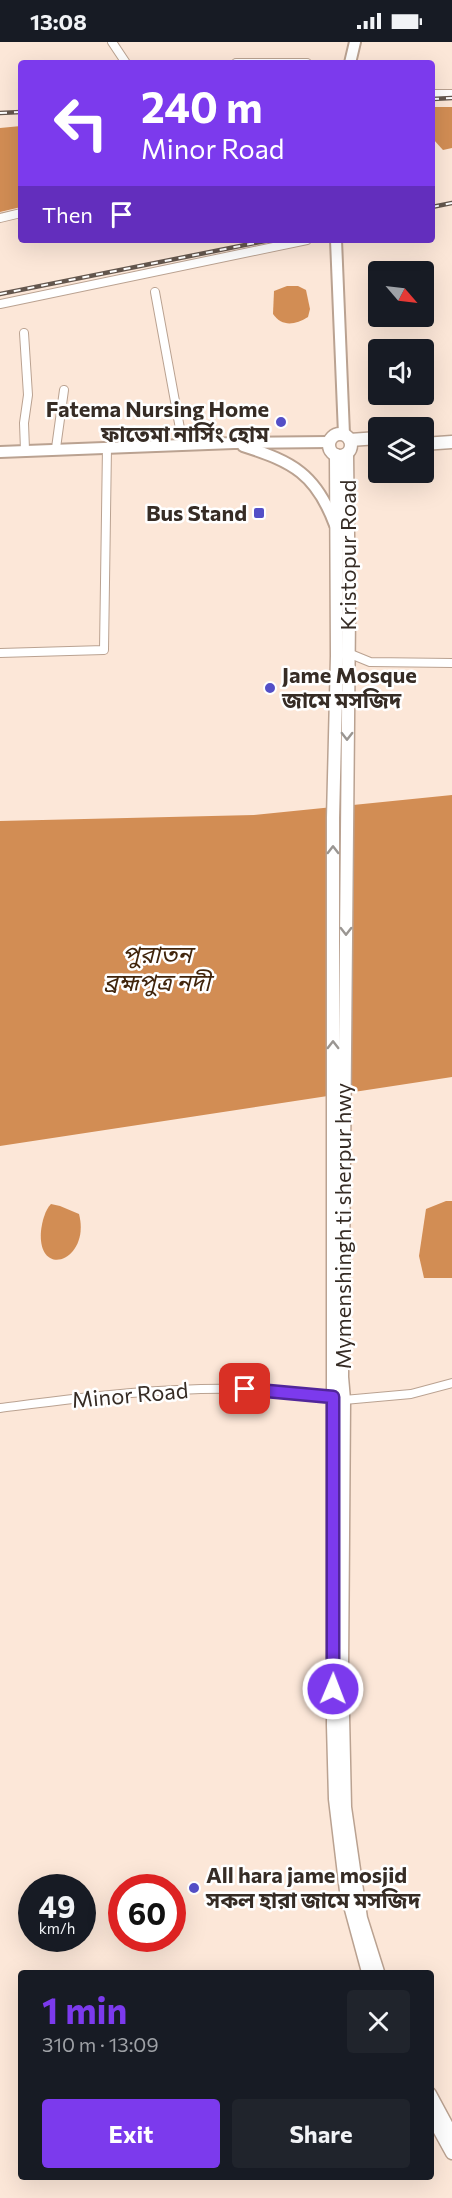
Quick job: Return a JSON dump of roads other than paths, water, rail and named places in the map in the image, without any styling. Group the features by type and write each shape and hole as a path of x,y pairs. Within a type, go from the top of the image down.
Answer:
{"main road":[{"path":"351,60 355,42"},
{"name":"Kristopur Road","path":"336,243 345,446 344,655"},
{"path":"434,435 452,434"},
{"path":"0,452 56,448 329,442 330,450 368,440"},
{"path":"434,443 452,442"},
{"path":"234,443 276,457 301,472 323,496 335,525"},
{"path":"345,446 368,447"},
{"name":"Kristopur Road","path":"344,655 335,525 345,446"},
{"name":"Mymenshingh ti sherpur hwy","path":"344,655 338,1377 345,1807 362,1918 377,1970"},
{"name":"Mymenshingh ti sherpur hwy","path":"339,1399 333,1725 336,1799 346,1891 367,1970"},
{"path":"434,2101 452,2135"},
{"path":"434,2120 452,2153"}],"street":[{"path":"112,42 124,60"},
{"path":"435,94 452,94"},
{"path":"0,218 18,214"},
{"path":"0,304 293,243"},
{"path":"155,292 183,445"},
{"path":"24,333 28,395 24,423 25,450"},
{"path":"56,448 64,390"},
{"path":"0,653 104,650 107,447"},
{"path":"344,655 369,662 452,663"},
{"name":"Minor Road","path":"0,1408 83,1398 204,1389 245,1389 339,1399 411,1394 452,1383"}],"water":[{"path":"435,107 452,107 452,148 443,150 435,141"},
{"path":"18,126 18,208 0,212 0,128"},
{"path":"287,286 298,286 306,290 310,309 308,317 294,323 280,321 273,314 274,291"},
{"name":"পুরাতন ব্রহ্মপুত্র নদী","path":"452,795 452,1077 0,1146 0,821 254,815"},
{"path":"452,1201 452,1278 424,1278 419,1256 426,1209"},
{"path":"51,1204 79,1214 81,1230 78,1243 63,1259 54,1260 47,1256 42,1246 42,1224"}],"railway":[{"path":"435,99 452,98"},
{"path":"0,113 18,112"},
{"path":"435,206 452,203"},
{"path":"0,294 255,243"}],"place":[{"name":"Fatema Nursing Home ফাতেমা নার্সিং হোম","path":"281,422"},
{"name":"Bus Stand","path":"259,513"},
{"name":"Jame Mosque জামে মসজিদ","path":"270,688"},
{"name":"All hara jame mosjid সকল হারা জামে মসজিদ","path":"194,1888"}]}
